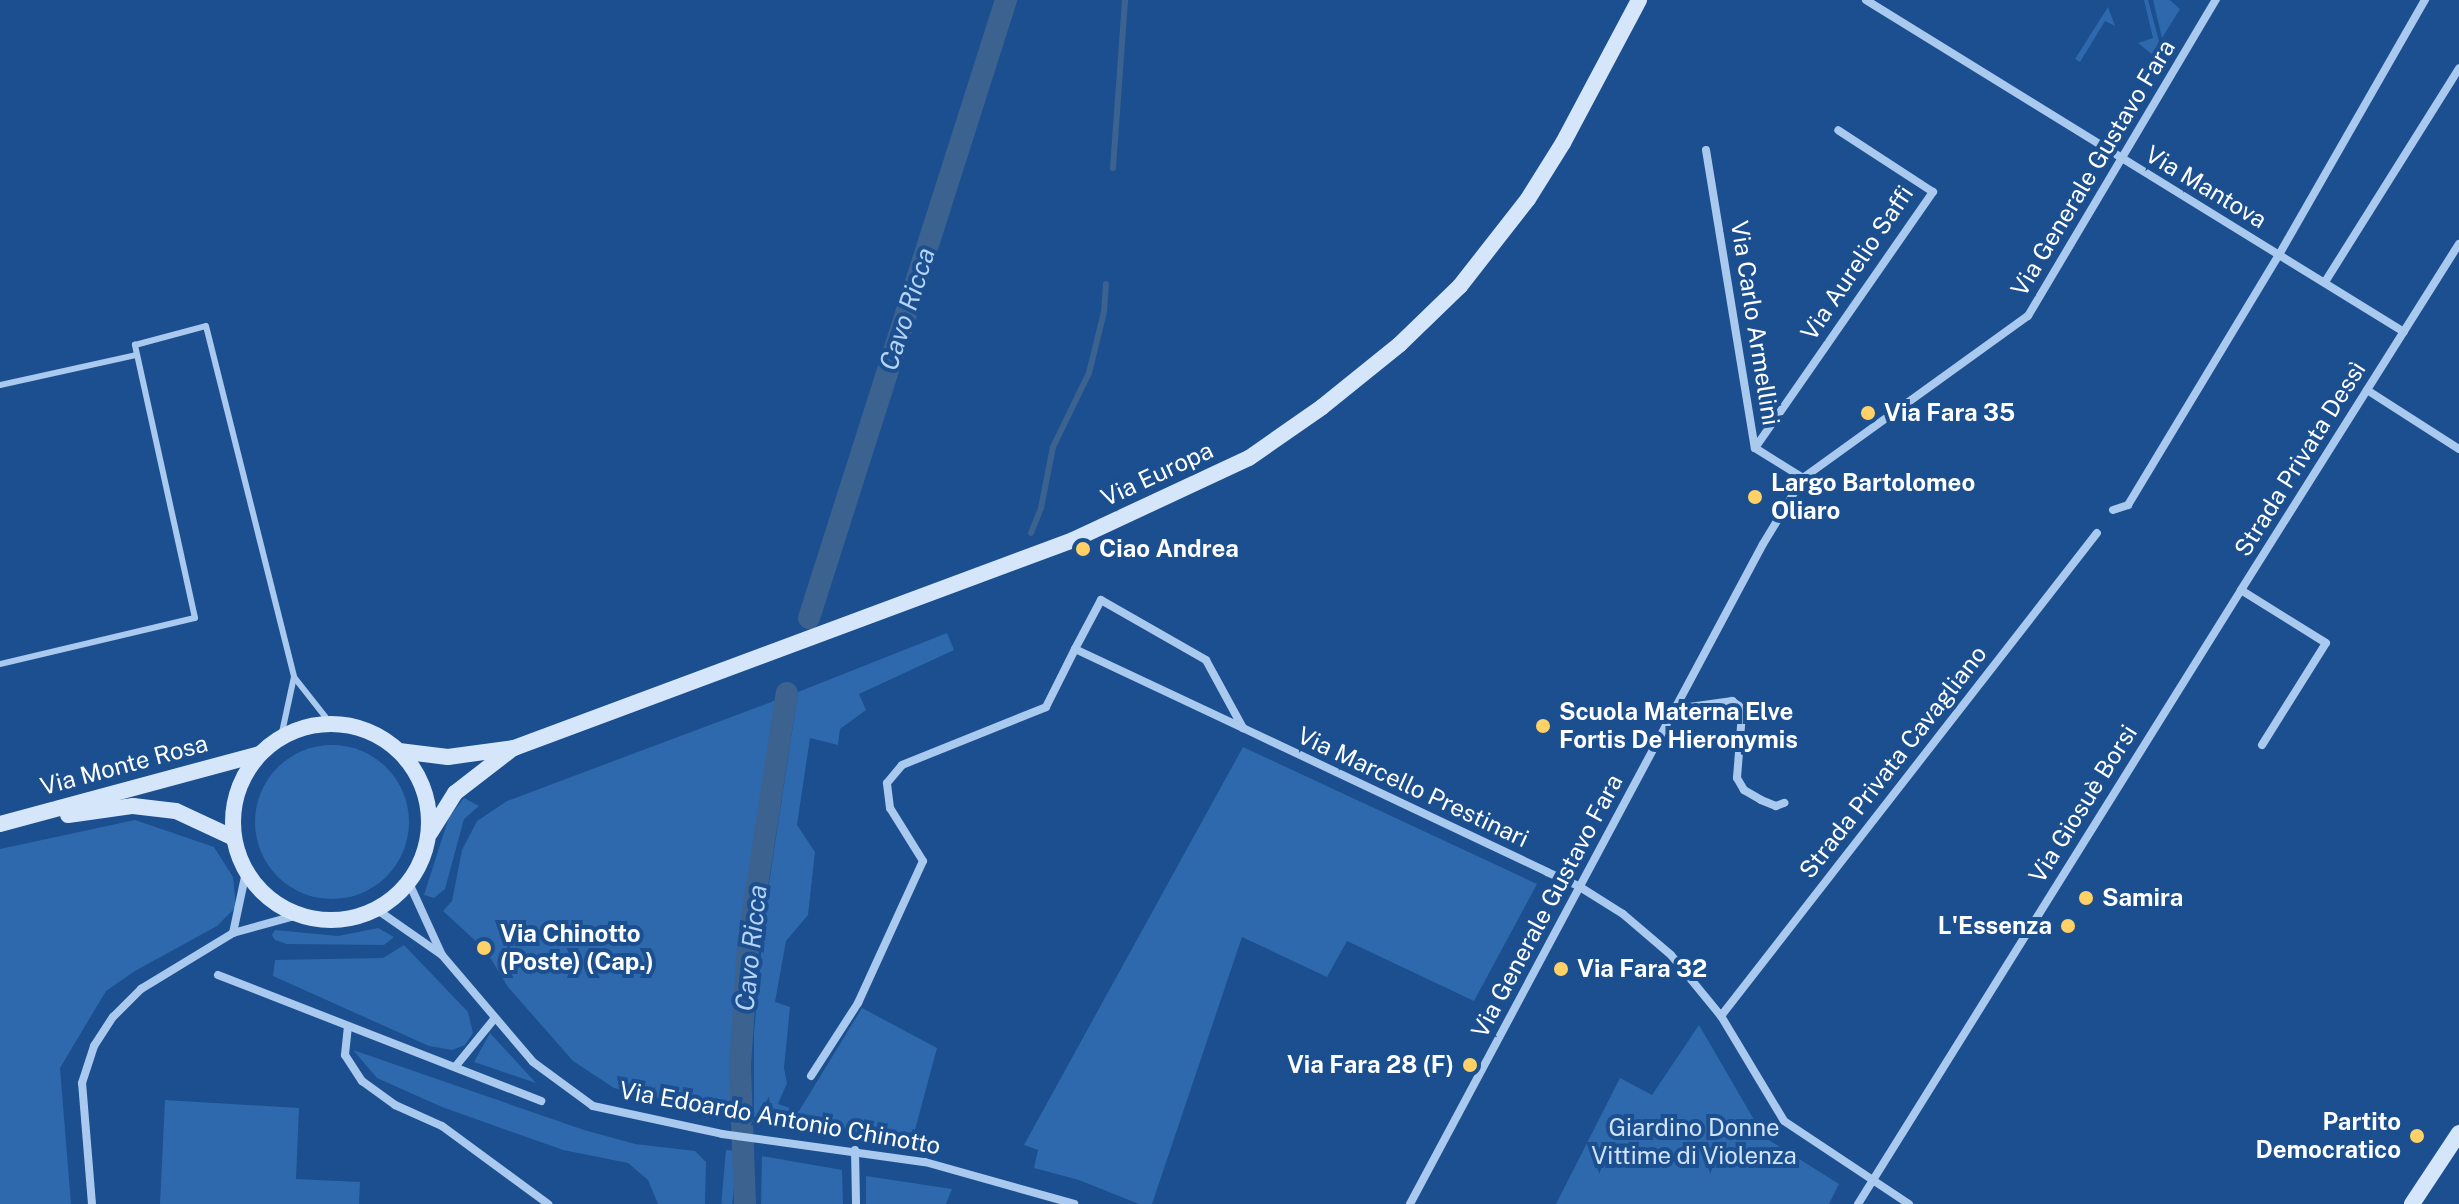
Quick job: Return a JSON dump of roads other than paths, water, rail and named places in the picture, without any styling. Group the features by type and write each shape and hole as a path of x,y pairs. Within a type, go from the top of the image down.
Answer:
{"main road":[{"name":"Via Europa","path":"399,751 448,757 514,748 1073,540 1249,458 1322,407 1389,353 1460,286 1535,188 1639,0"},
{"path":"331,724 367,731 399,751 424,788 430,833 423,859 409,883 390,902 361,916 329,921 298,915 260,890 246,872 234,838 234,808 243,779 260,754 281,737 307,727 331,724"},
{"name":"Via Europa","path":"430,833 455,793 514,748"},
{"name":"Via Monte Rosa","path":"0,826 260,754"},
{"name":"Via Monte Rosa","path":"0,826 133,806 176,811 234,838"},
{"path":"2412,1204 2459,1133"}],"street":[{"name":"Via Mantova","path":"1866,0 2404,332"},
{"name":"Via Generale Gustavo Fara","path":"1410,1204 1675,709 1803,478 2028,316 2216,0"},
{"path":"2113,510 2128,505 2280,253 2425,0"},
{"path":"2325,282 2459,68"},
{"name":"Via Aurelio Saffi","path":"1755,448 1933,192 1838,130"},
{"name":"Via Carlo Armellini","path":"1706,150 1755,448 1803,478"},
{"name":"Strada Privata Dessì","path":"2262,745 2326,643 2241,590 2459,244"},
{"path":"2367,390 2459,449"},
{"name":"Strada Privata Cavagliano","path":"1721,1016 2097,533"},
{"name":"Via Giosuè Borsi","path":"1858,1204 2241,590"},
{"path":"811,1076 858,1003 923,861 890,808 887,783 902,765 1046,707 1101,600 1206,660 1243,728"},
{"name":"Via Marcello Prestinari","path":"1075,649 1580,887 1623,914 1671,955 1721,1016 1784,1121 1909,1204"},
{"path":"1675,709 1732,701 1739,706 1742,713 1737,778 1744,790 1761,800 1776,806 1784,803"},
{"path":"233,933 246,872"},
{"name":"Via Edoardo Antonio Chinotto","path":"409,883 442,955"},
{"name":"Via Edoardo Antonio Chinotto","path":"376,909 442,955 533,1062 593,1106 722,1134 925,1162 1074,1204"},
{"path":"92,1204 82,1083 94,1046 113,1017 141,989 233,933 298,915"},
{"path":"218,975 541,1101"},
{"path":"455,1067 495,1018"},
{"path":"348,1026 345,1055 362,1081 395,1105 442,1126 548,1204"},
{"path":"855,1150 856,1204"}],"lane":[{"path":"0,664 195,618 135,345 206,326 294,677 331,724"},
{"path":"0,385 137,355"},
{"path":"281,737 294,677"}],"waterway":[{"name":"Cavo Ricca","path":"809,618 1006,0"},
{"path":"1113,168 1125,0"},
{"path":"1031,533 1041,508 1053,447 1089,373 1104,312 1106,284"},
{"name":"Cavo Ricca","path":"745,1204 740,1066 748,944 787,693"}],"place":[{"name":"Via Fara 35","path":"1868,413"},
{"name":"Largo Bartolomeo Oliaro","path":"1755,497"},
{"name":"Ciao Andrea","path":"1083,549"},
{"name":"Scuola Materna Elve Fortis De Hieronymis","path":"1543,726"},
{"name":"Samira","path":"2086,898"},
{"name":"L'Essenza","path":"2068,926"},
{"name":"Via Chinotto (Poste) (Cap.)","path":"484,948"},
{"name":"Via Fara 32","path":"1561,969"},
{"name":"Via Fara 28 (F)","path":"1470,1065"},
{"name":"Partito Democratico","path":"2417,1136"}],"park label":[{"name":"Giardino Donne Vittime di Violenza","path":"1694,1142"}]}
